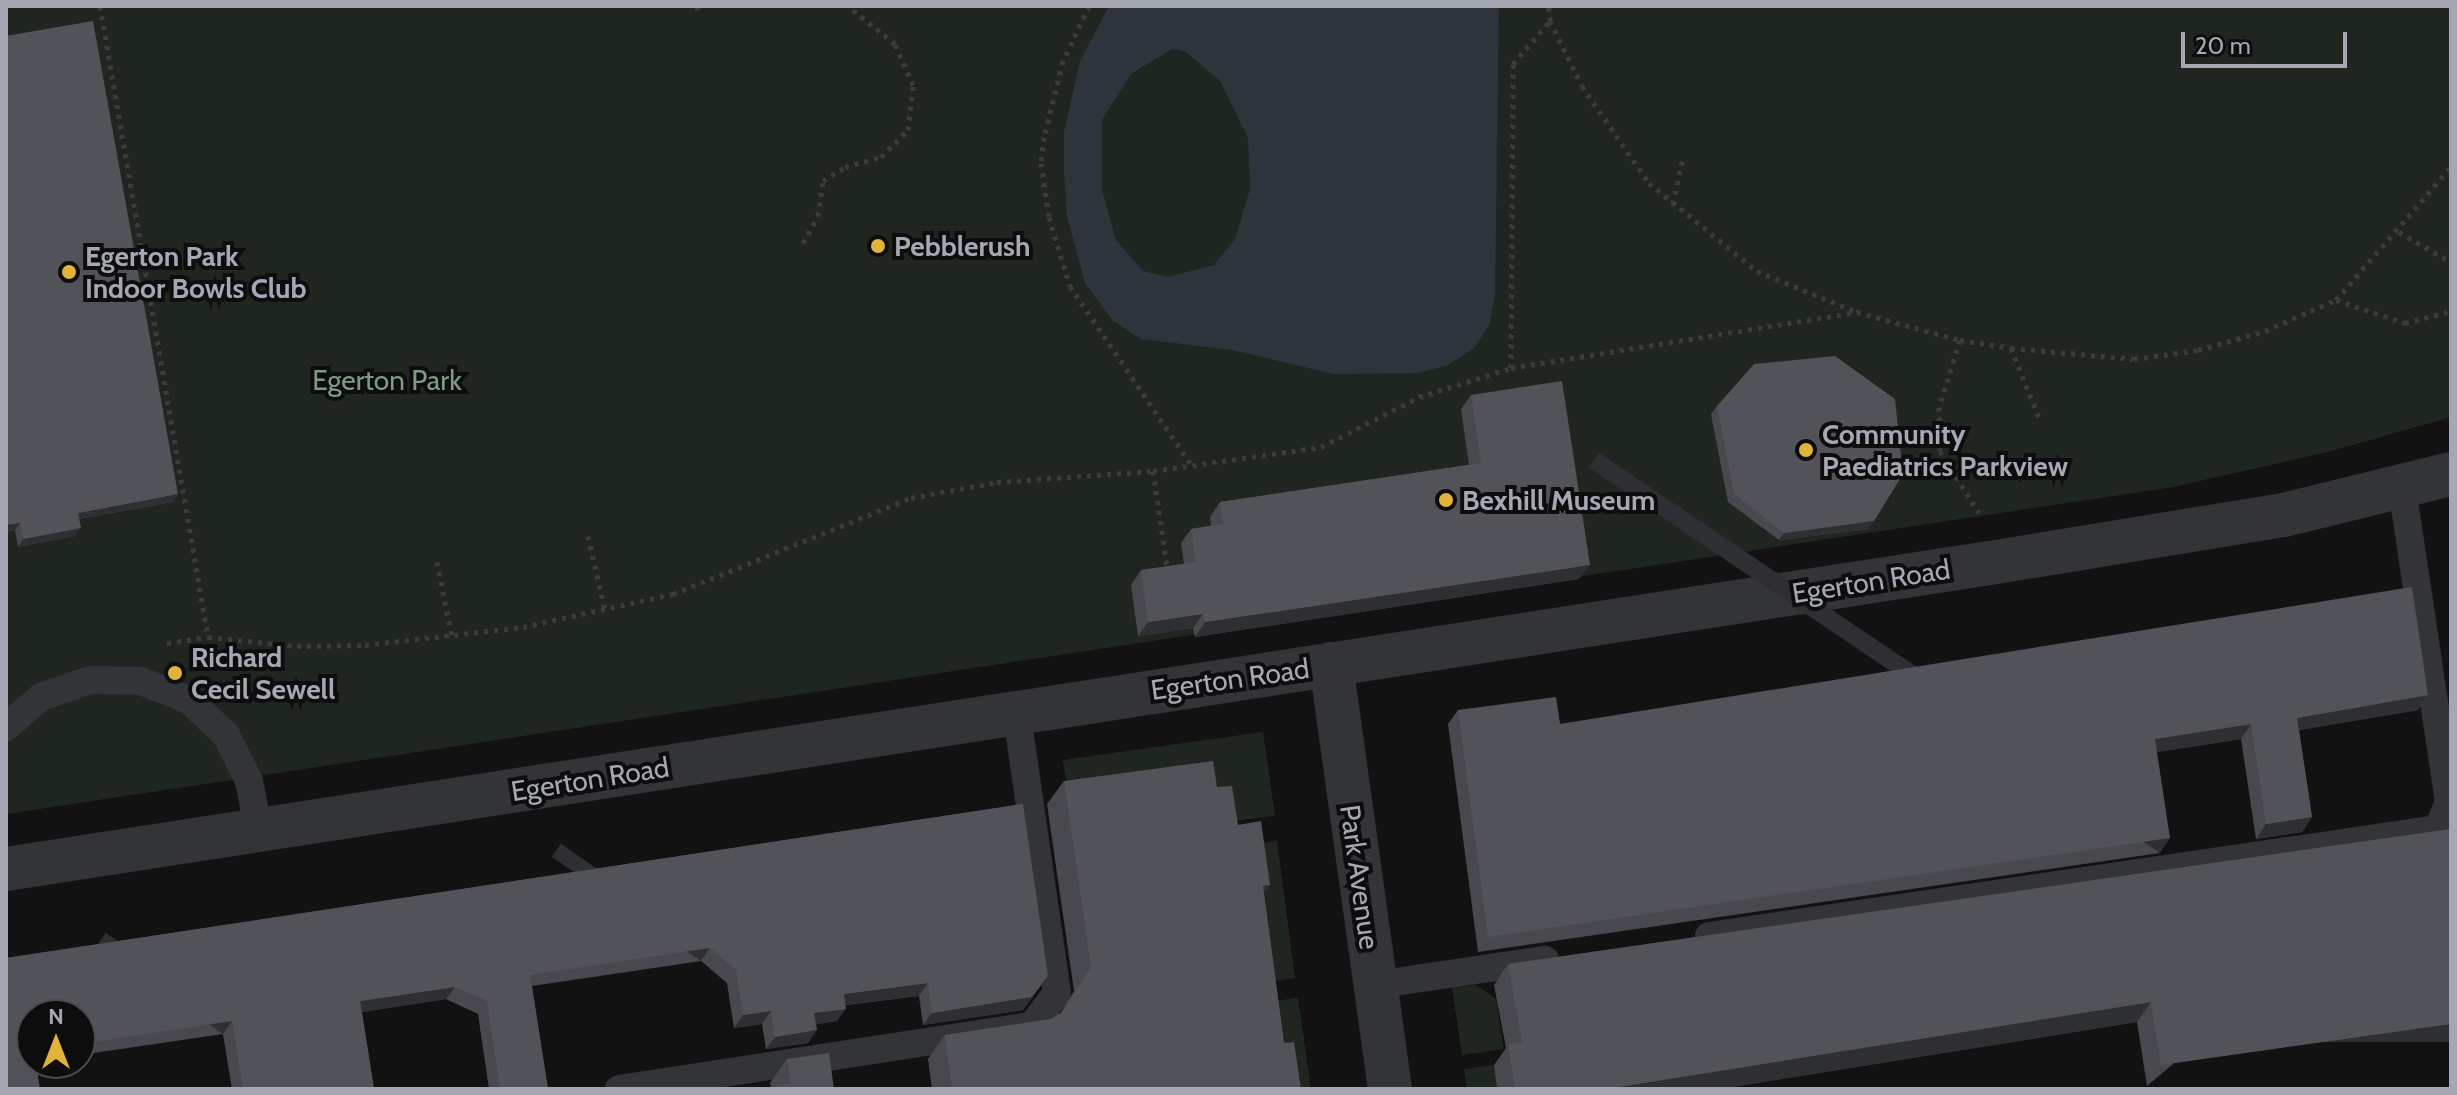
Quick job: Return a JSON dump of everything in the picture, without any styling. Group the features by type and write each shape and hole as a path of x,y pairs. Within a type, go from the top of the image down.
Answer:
{"street":[{"name":"Egerton Road","path":"6,869 259,832 1016,710 1990,563 2284,515 2451,474"},
{"name":"Park Avenue","path":"1331,664 1390,1089"}],"lane":[{"path":"1688,939 2438,829 2449,802 2402,488"},
{"path":"6,727 41,697 90,680 141,681 189,700 226,735 249,781 259,832"},
{"path":"619,1089 1032,1026 1057,993 1016,710"},
{"path":"1375,985 1579,955"}],"path":[{"path":"100,6 208,637"},
{"path":"697,6 699,15"},
{"path":"803,243 818,216 823,181 845,167 881,157 908,130 913,85 895,44 848,6"},
{"path":"1089,6 1063,61 1044,137 1041,163 1049,217 1070,286 1192,466"},
{"path":"1549,6 1550,21 1616,140 1673,205 1757,271 1857,312 1960,340 2011,348 2134,359 2198,350 2265,331 2336,300 2399,232 2451,167"},
{"path":"1511,368 1513,64 1550,21"},
{"path":"1673,205 1683,157"},
{"path":"2399,232 2451,262"},
{"path":"2336,300 2405,323 2451,311"},
{"path":"163,644 208,637 297,646 452,637 605,610 673,594 911,498 997,482 1153,471 1321,447 1419,397 1511,368 1857,312"},
{"path":"1960,340 1939,407 1940,451 1981,517 1990,563"},
{"path":"2011,348 2040,420"},
{"path":"1153,471 1169,579"},
{"path":"588,536 605,610"},
{"path":"437,562 452,637"}],"green space":[{"name":"Egerton Park","path":"6,6 2451,6 2451,417 2328,452 2173,487 6,814"},
{"path":"1263,732 1275,816 1217,823 1069,802 1063,760"},
{"path":"1277,841 1295,978 1256,984 1245,845"},
{"path":"1476,985 1496,999 1504,1049 1462,1055 1452,988"},
{"path":"1298,998 1311,1089 1281,1089 1259,1003"},
{"path":"1494,1065 1497,1089 1467,1089 1464,1069"}],"shaded area":[{"path":"1109,6 1499,6 1495,294 1490,324 1474,348 1446,366 1418,373 1334,374 1232,350 1141,339 1112,320 1085,283 1067,216 1064,132 1080,61","holes":["1172,49 1186,52 1220,81 1248,138 1250,189 1235,239 1214,265 1168,277 1143,271 1116,240 1102,190 1102,120 1131,74"]}],"building":[{"name":"Egerton Park Indoor Bowls Club","path":"93,21 178,494 78,513 81,528 23,539 20,523 6,525 6,36"},
{"name":"Community Paediatrics Parkview","path":"1835,356 1895,399 1903,474 1874,521 1784,533 1734,494 1717,406 1754,364"},
{"name":"Bexhill Museum","path":"1562,381 1590,565 1205,622 1203,614 1148,622 1141,570 1196,562 1191,529 1223,524 1220,502 1481,463 1471,395"},
{"path":"2412,587 2428,695 2297,718 2312,817 2266,824 2251,724 2155,739 2170,838 1488,937 1458,710 1556,697 1560,724"},
{"path":"1213,761 1217,787 1232,786 1238,825 1261,821 1270,885 1263,886 1284,1043 1294,1042 1301,1089 952,1089 945,1035 1051,1019 1062,1012 1091,967 1064,781"},
{"path":"1023,804 1048,976 1032,997 932,1013 928,983 844,994 846,1009 814,1013 817,1030 775,1037 771,1011 743,1015 736,970 710,948 530,975 548,1089 500,1089 487,1001 455,987 360,1001 374,1089 243,1089 232,1021 96,1042 96,999 16,999 16,1079 38,1079 40,1089 6,1089 6,958"},
{"path":"2451,829 2451,1024 2161,1065 2151,1002 1618,1089 1515,1089 1508,1044 1522,1042 1508,964"},
{"path":"829,1053 834,1089 762,1089 791,1084 787,1059"}],"place":[{"name":"Pebblerush","path":"878,246"},
{"name":"Egerton Park Indoor Bowls Club","path":"69,272"},
{"name":"Community Paediatrics Parkview","path":"1806,450"},
{"name":"Bexhill Museum","path":"1446,500"},
{"name":"Richard Cecil Sewell","path":"175,673"}]}
